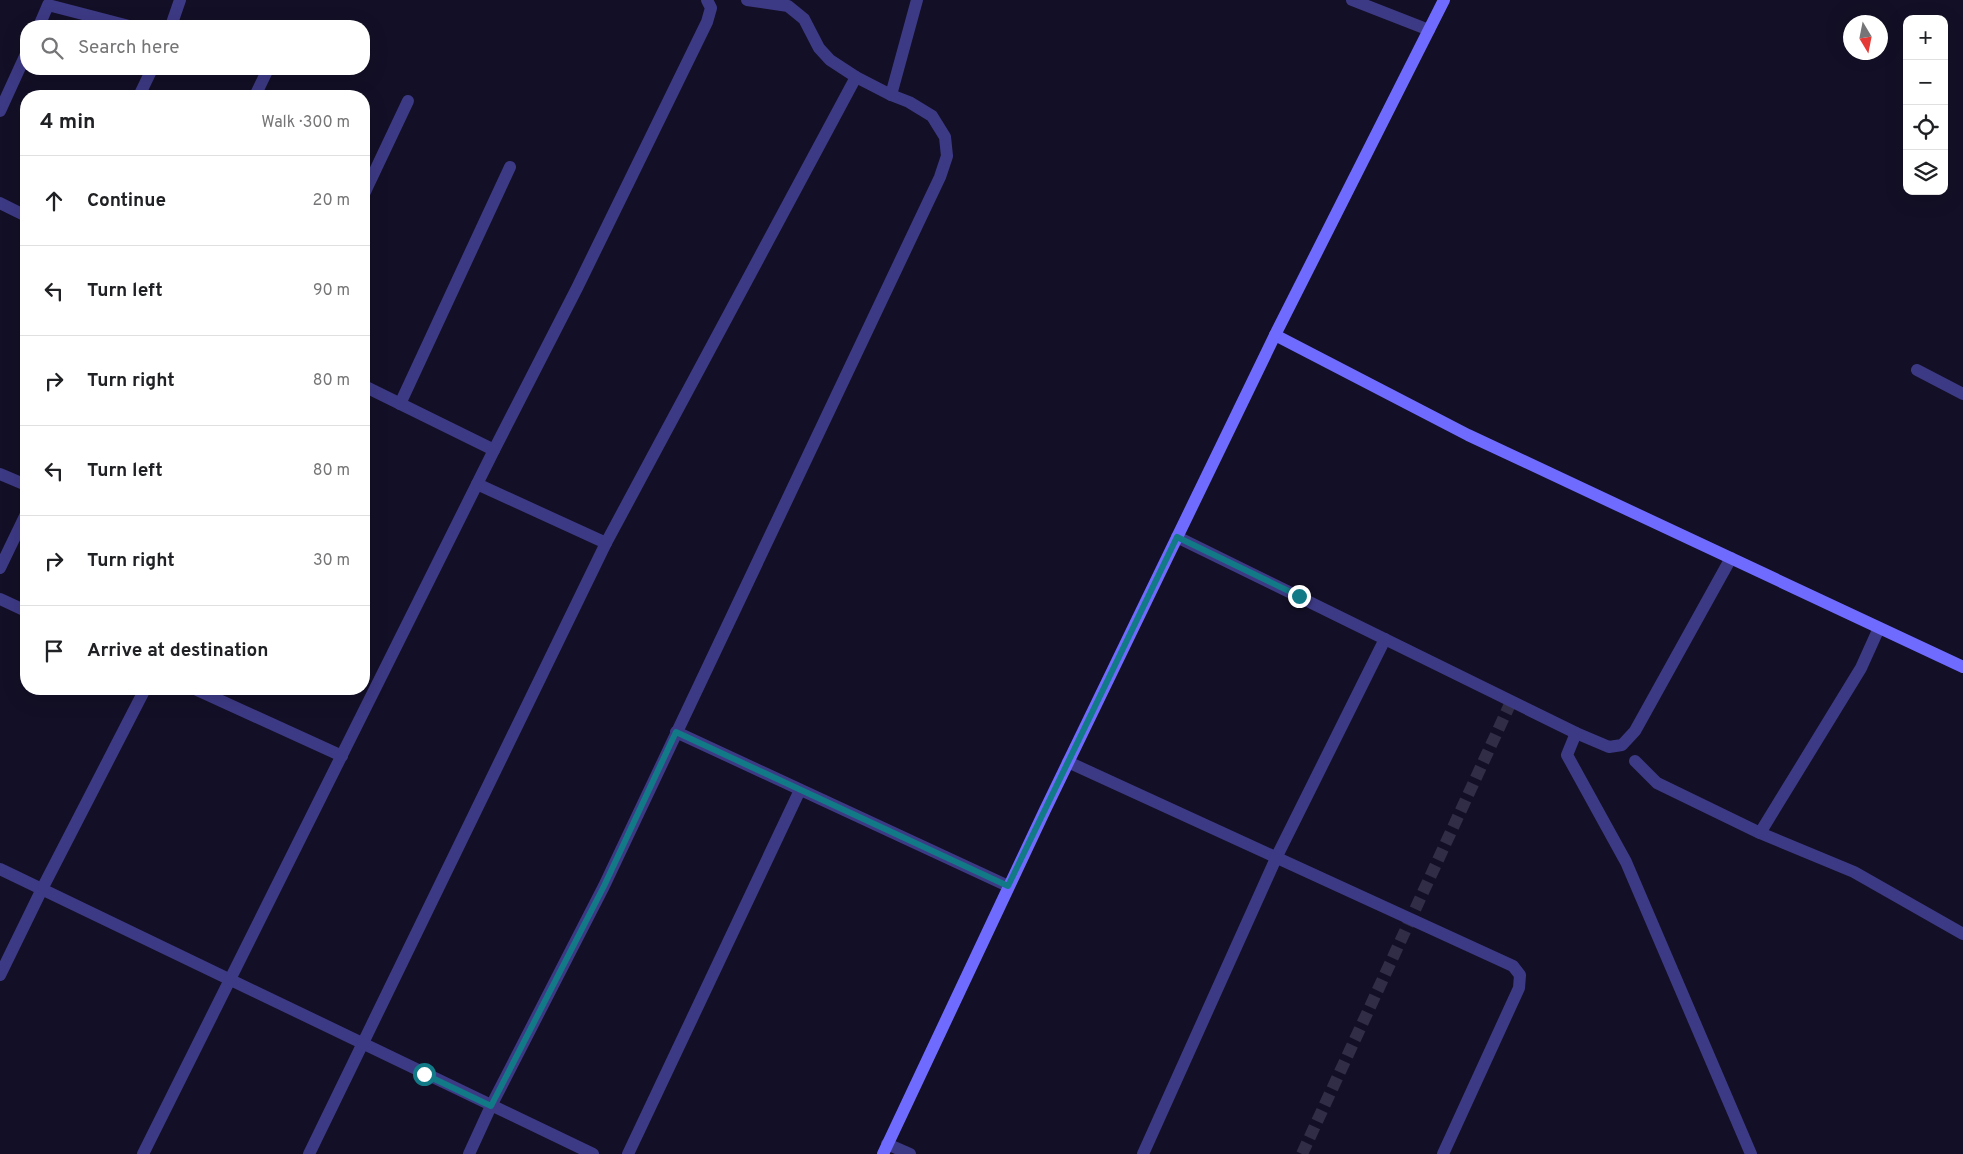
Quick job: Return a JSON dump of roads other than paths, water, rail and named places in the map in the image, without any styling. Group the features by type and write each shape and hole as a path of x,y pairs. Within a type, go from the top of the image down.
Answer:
{"street":[{"path":"173,20 180,0"},
{"path":"143,1154 231,981 494,450 577,288 708,22 711,8 708,0"},
{"path":"470,1154 491,1106 604,886 947,156 945,137 932,116 909,102 856,77 830,60 819,48 804,18 788,6 748,0"},
{"path":"891,95 917,0"},
{"path":"1352,0 1429,30"},
{"path":"910,1154 885,1149 1008,886 1275,335 1444,0"},
{"path":"42,20 49,2 109,20"},
{"path":"0,111 20,67"},
{"path":"142,90 149,75"},
{"path":"258,90 265,75"},
{"path":"310,1154 606,543 856,77"},
{"path":"370,181 408,100"},
{"path":"400,404 510,167"},
{"path":"0,203 20,213"},
{"path":"1275,335 1468,435 1963,667"},
{"path":"1917,370 1963,394"},
{"path":"370,389 494,450"},
{"path":"0,474 20,482"},
{"path":"477,484 606,543"},
{"path":"0,568 20,526"},
{"path":"1177,537 1576,733 1609,746 1622,745 1635,731 1731,558"},
{"path":"0,599 20,608"},
{"path":"1760,833 1861,668 1879,628"},
{"path":"1142,1154 1277,856 1386,639"},
{"path":"0,975 142,695"},
{"path":"208,695 342,756"},
{"path":"676,732 1008,886"},
{"path":"1576,733 1567,755 1626,862 1751,1154"},
{"path":"1635,761 1657,782 1760,833 1854,872 1963,934"},
{"path":"1068,762 1277,856 1513,966 1520,976 1519,988 1443,1154"},
{"path":"628,1154 800,790"},
{"path":"0,869 593,1154"}],"tunnel":[{"path":"1302,1154 1511,702"}]}
